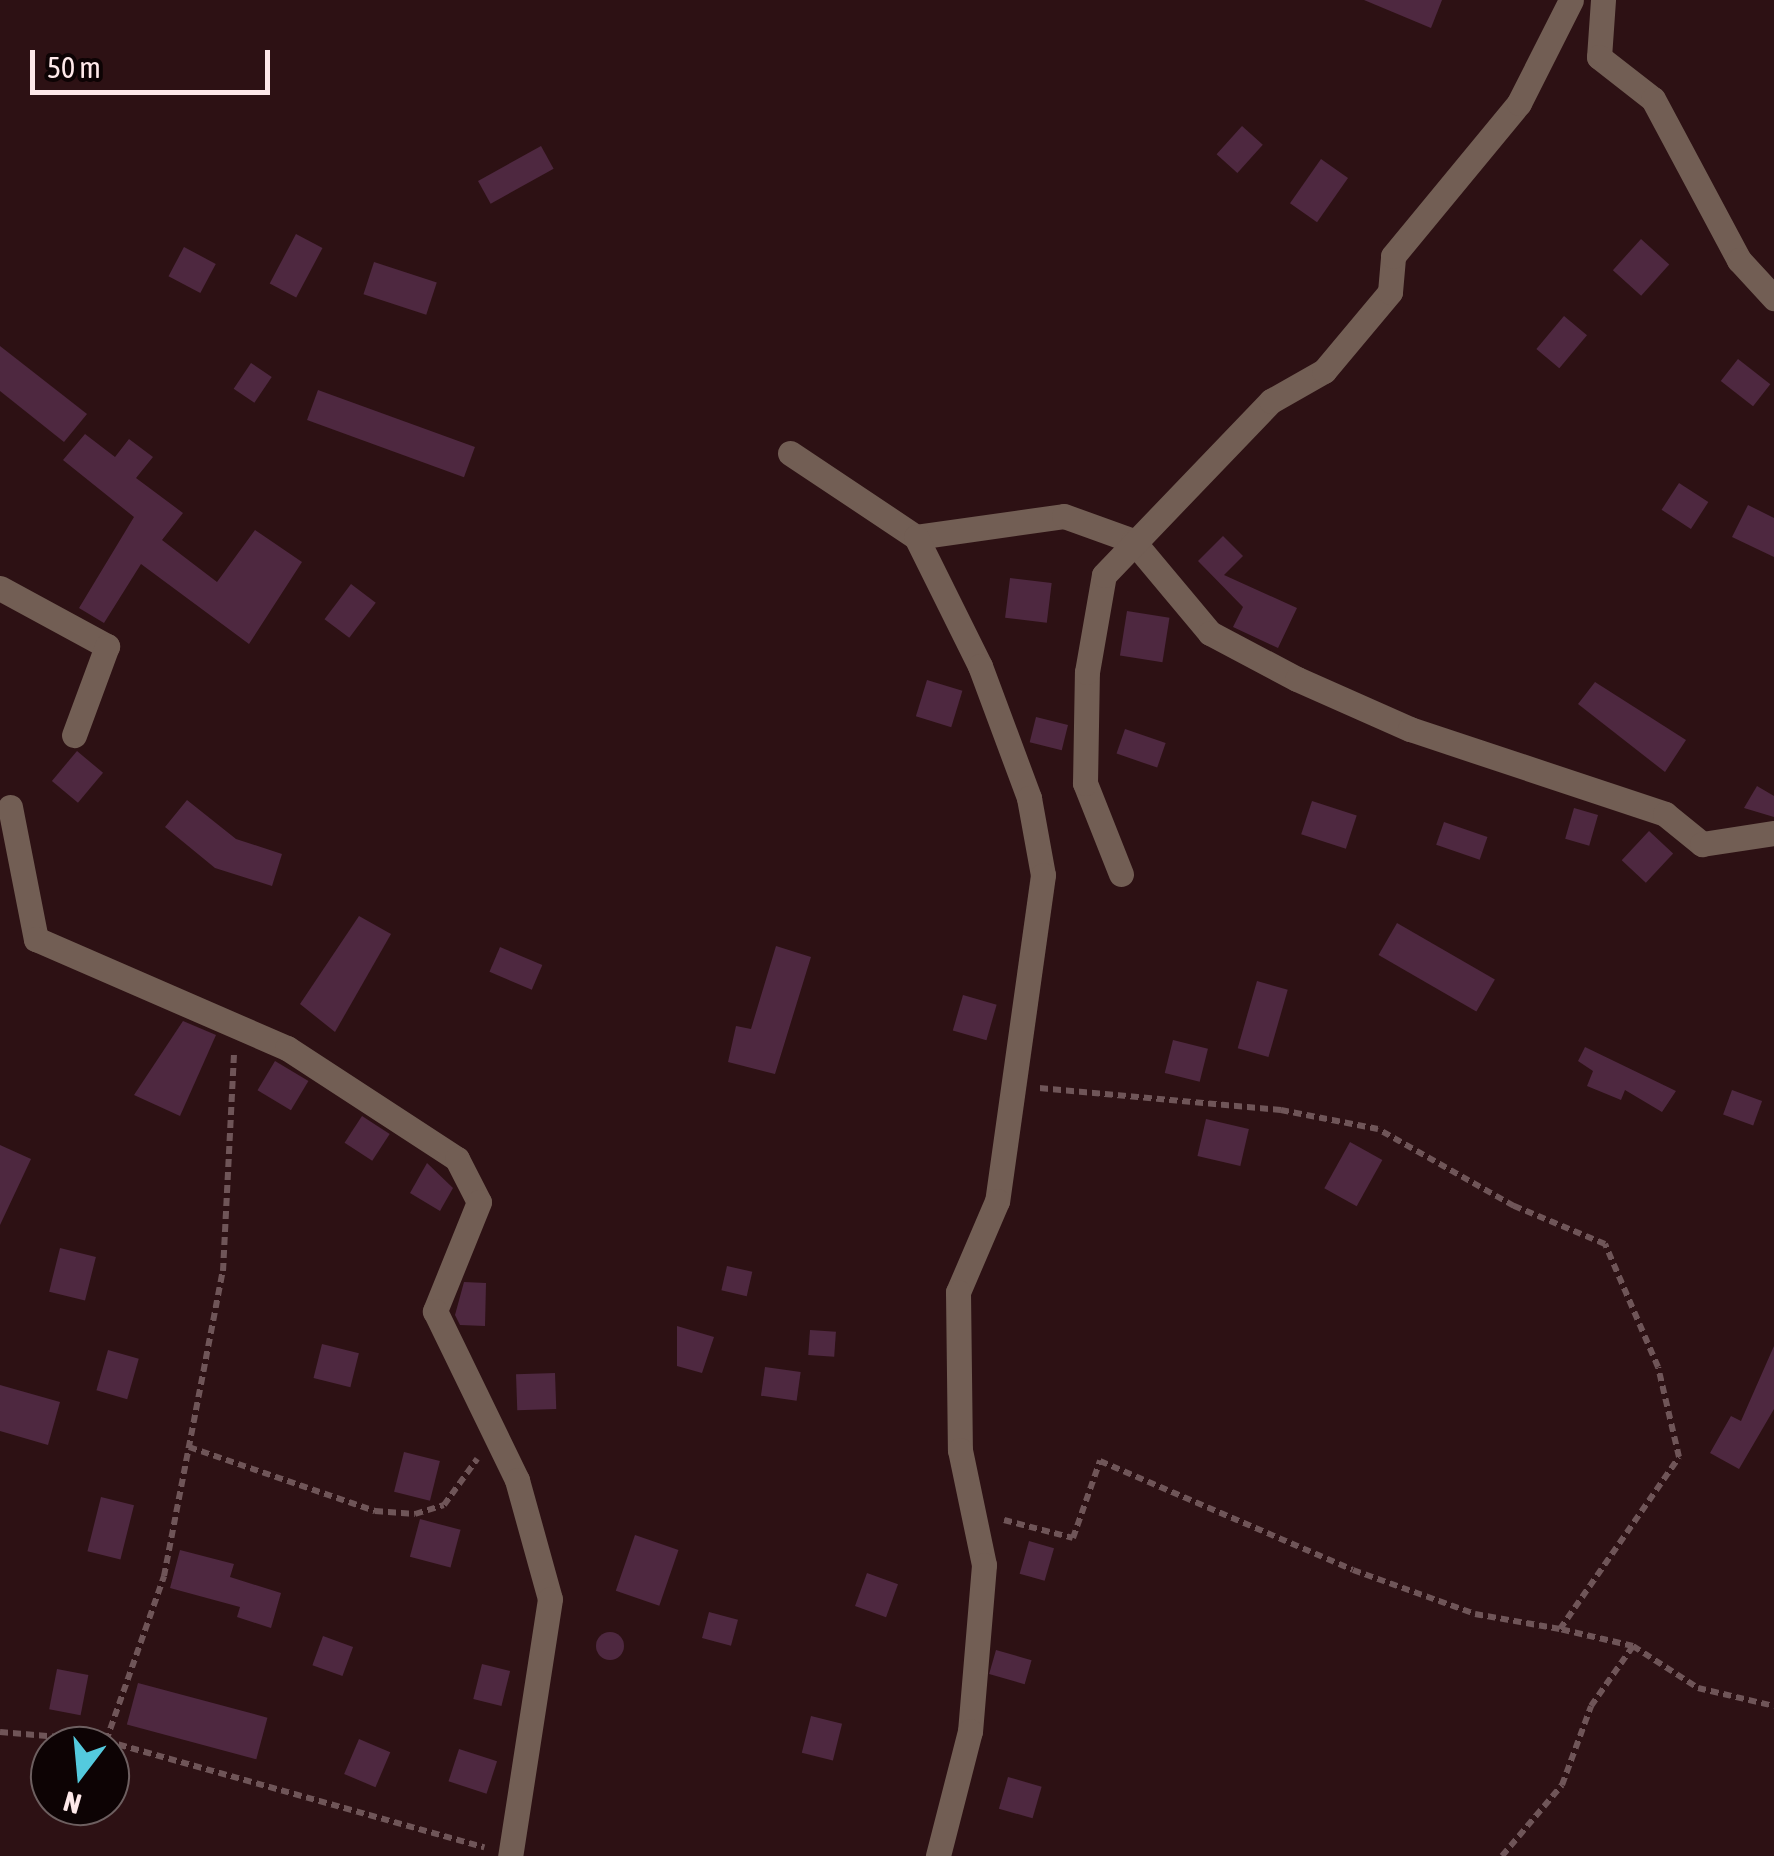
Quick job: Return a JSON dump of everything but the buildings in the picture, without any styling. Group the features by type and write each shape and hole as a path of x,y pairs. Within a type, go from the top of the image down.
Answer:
{"street":[{"path":"1599,58 1603,0"},
{"path":"1570,1 1599,58 1654,99 1739,260 1774,298"},
{"path":"1121,874 1085,783 1087,672 1104,575 1132,541 1271,402 1324,370 1390,292 1393,256 1519,103 1570,1"},
{"path":"790,453 916,538 980,666 1029,798 1043,875 996,1200 958,1292 960,1450 984,1565 970,1730 938,1856"},
{"path":"916,538 1064,516 1132,541 1210,633 1298,679 1410,729 1664,814 1702,844 1774,833"},
{"path":"0,588 106,646 74,735"},
{"path":"10,807 36,940 287,1048 457,1159 479,1202 435,1311 495,1434 550,1598 510,1855"}],"path":[{"path":"111,1726 164,1576 223,1272 235,1025"},
{"path":"1013,1086 1281,1110 1378,1129 1514,1206 1605,1244 1658,1367 1679,1456 1560,1629"},
{"path":"189,1448 375,1511 416,1514 444,1505 495,1434"},
{"path":"975,1509 1073,1538 1100,1461 1353,1570 1474,1614 1633,1646 1698,1688 1774,1706"},
{"path":"1502,1856 1562,1785 1591,1706 1633,1646"},
{"path":"0,1732 30,1735"},
{"path":"130,1748 510,1855"}]}
